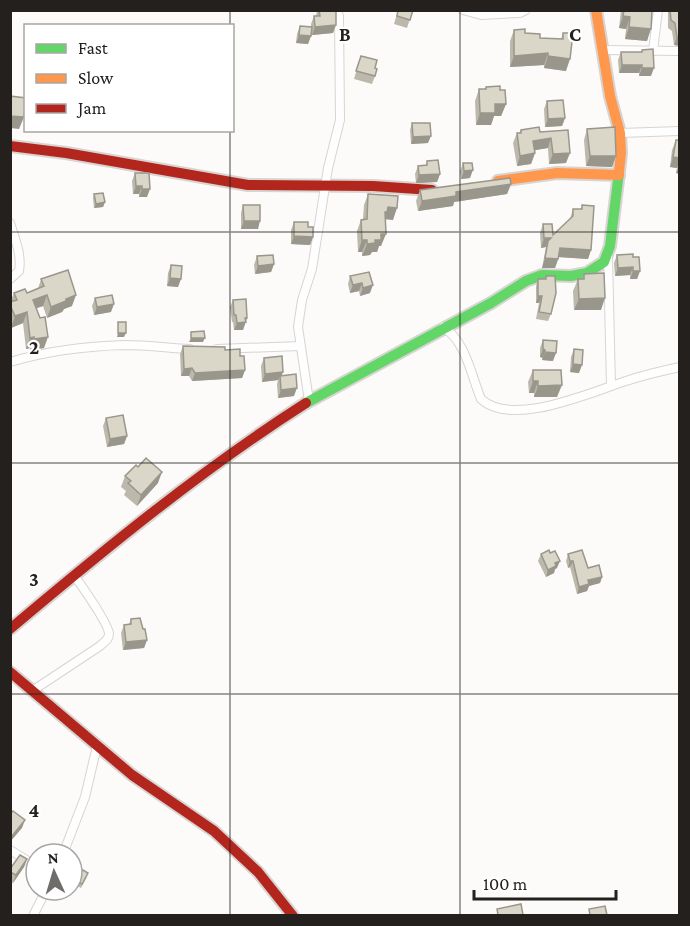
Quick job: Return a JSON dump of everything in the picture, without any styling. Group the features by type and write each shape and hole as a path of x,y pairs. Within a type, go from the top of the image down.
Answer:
{"street":[{"path":"309,401 298,327 300,311 312,269 325,187 340,120 338,10"},
{"path":"463,10 481,15 520,13 526,10"},
{"path":"596,10 610,96 620,133 621,153 608,254 611,386"},
{"path":"653,51 658,10"},
{"path":"603,50 680,51"},
{"path":"620,133 680,131"},
{"path":"10,146 95,157 231,183 264,187 365,186 413,191 448,189"},
{"path":"488,183 557,173 619,175"},
{"path":"10,223 20,255 20,265 19,271 10,279"},
{"path":"10,629 186,485 248,440 309,401 500,298 534,277 587,273 604,262 608,254"},
{"path":"443,327 452,332 459,342 481,399 487,404 508,410 542,406 654,372 680,367"},
{"path":"10,362 41,354 101,346 248,349 300,346"},
{"path":"32,691 100,645 108,637 109,633 103,621 74,575"},
{"path":"10,672 132,775 214,831 258,872 293,915"},
{"path":"68,842 85,797 98,746"},
{"path":"10,849 24,858"}],"building":[{"path":"319,10 336,10 336,25 315,27 314,16 320,16"},
{"path":"398,10 413,10 410,20 397,16"},
{"path":"624,10 652,10 651,29 629,27 630,17 623,16"},
{"path":"670,10 680,10 680,37 677,37"},
{"path":"300,26 312,27 311,36 299,35"},
{"path":"525,29 525,33 540,34 540,38 563,39 563,33 573,33 570,59 548,56 548,53 514,56 514,30"},
{"path":"653,49 654,68 642,68 642,65 622,65 621,52 642,52 642,50"},
{"path":"361,56 377,60 375,76 356,71"},
{"path":"500,86 500,90 505,90 506,104 495,104 495,113 480,113 479,89"},
{"path":"10,96 24,98 24,117 10,116"},
{"path":"563,100 565,118 548,119 547,101"},
{"path":"412,123 430,123 431,136 413,137"},
{"path":"539,127 540,132 568,130 570,153 553,154 551,138 533,141 535,153 520,156 517,133 521,133 521,130"},
{"path":"615,127 616,156 590,156 587,129"},
{"path":"676,140 680,140 680,158 673,157"},
{"path":"438,160 440,174 419,175 418,166 427,165 427,161"},
{"path":"463,163 472,163 473,170 464,171"},
{"path":"135,173 149,173 150,189 136,186"},
{"path":"510,178 511,184 456,192 456,196 422,201 420,190"},
{"path":"103,193 105,202 96,204 94,194"},
{"path":"368,194 398,196 397,208 388,207 385,212 386,234 381,234 381,240 367,244 367,240 362,240 361,220 367,219"},
{"path":"243,205 260,205 260,221 244,221"},
{"path":"582,205 594,206 591,250 560,248 558,259 545,258 548,241 551,238 544,238 543,224 552,224 553,235 573,216 573,209 582,209"},
{"path":"294,222 308,222 308,227 313,227 313,237 294,236"},
{"path":"633,254 633,257 639,257 640,271 633,271 633,267 618,268 617,255"},
{"path":"273,255 274,264 258,266 257,256"},
{"path":"171,265 182,266 181,279 170,278"},
{"path":"68,270 76,295 51,307 47,295 33,300 40,318 45,317 48,337 30,338 27,312 15,316 10,305 10,302 17,300 14,293 25,289 27,293 44,286 41,279"},
{"path":"369,272 373,285 363,288 362,283 353,285 350,276"},
{"path":"604,273 605,298 579,299 578,279 584,279 584,274"},
{"path":"546,276 555,276 556,293 551,314 539,312 542,296 538,296 538,279 546,279"},
{"path":"112,295 114,304 97,307 95,298"},
{"path":"246,299 246,322 237,323 233,300"},
{"path":"118,322 126,322 126,333 118,333"},
{"path":"204,331 205,338 191,338 191,332"},
{"path":"543,340 557,341 556,353 545,352"},
{"path":"183,346 240,349 240,356 244,356 245,370 195,373 192,368 184,369"},
{"path":"574,349 583,350 582,365 573,364"},
{"path":"282,356 283,372 265,374 264,358"},
{"path":"533,370 561,370 562,385 538,386 538,381 533,381"},
{"path":"296,374 297,388 281,390 280,376"},
{"path":"123,415 127,436 110,439 106,418"},
{"path":"146,458 162,472 141,495 128,483 131,481 125,476"},
{"path":"549,550 550,553 555,551 560,561 548,570 541,554"},
{"path":"582,550 588,568 599,565 602,577 588,580 589,584 579,587 573,561 570,561 568,554"},
{"path":"140,618 147,640 126,642 124,625 131,624 131,619"},
{"path":"13,811 25,820 12,836 10,835 10,814"},
{"path":"20,855 24,857 24,863 16,875 10,872"},
{"path":"521,904 523,915 498,915 497,909"},
{"path":"605,906 607,915 590,915 589,909"}],"traffic: fast":[{"path":"306,403 491,303 526,281 542,275 571,276 587,273 604,262 610,246 619,172"}],"traffic: slow":[{"path":"596,10 610,96 620,133 619,172"},
{"path":"498,181 557,173 619,175"}],"traffic: jam":[{"path":"10,146 66,153 248,185 373,186 432,190"},
{"path":"10,629 191,483 306,403"},
{"path":"10,672 132,775 214,831 258,872 293,916"}]}
